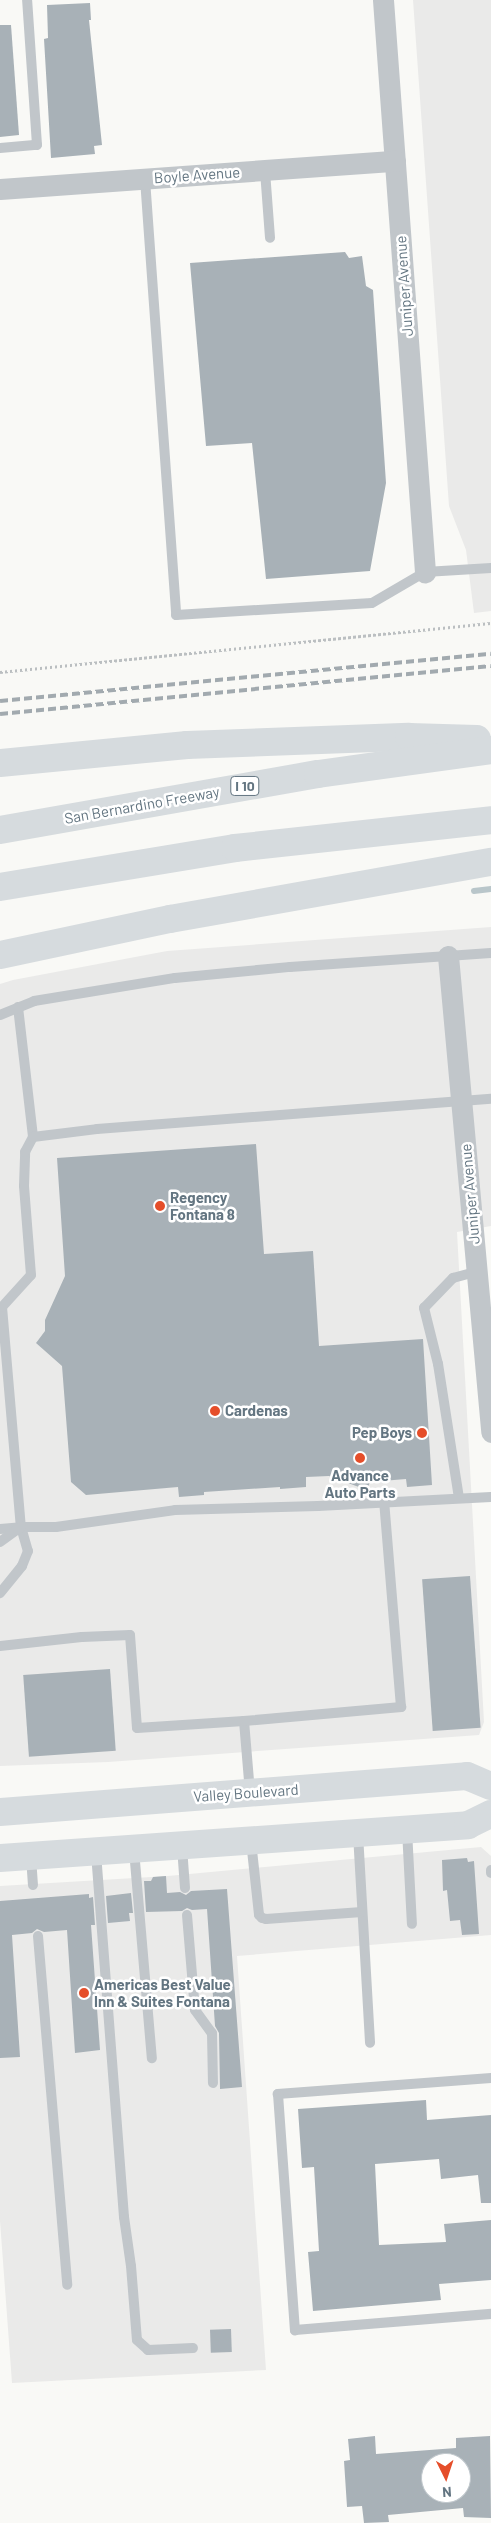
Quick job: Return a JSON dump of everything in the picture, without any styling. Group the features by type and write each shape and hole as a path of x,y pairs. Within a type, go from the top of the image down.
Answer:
{"main road":[{"path":"0,764 187,745 409,737 491,739"},
{"name":"San Bernardino Freeway","path":"0,830 318,774 491,750"},
{"path":"0,887 236,848 491,820"},
{"path":"0,955 160,921 491,862"},
{"name":"Valley Boulevard","path":"0,1812 467,1776 491,1786"},
{"path":"0,1858 468,1825 491,1814"}],"street":[{"name":"Juniper Avenue","path":"383,0 425,572"},
{"name":"Boyle Avenue","path":"0,189 395,161"},
{"name":"Juniper Avenue","path":"448,956 491,1432"}],"lane":[{"path":"0,148 37,145 26,0"},
{"path":"264,171 270,238"},
{"path":"145,179 176,615 372,603 425,572 491,568"},
{"path":"0,1015 34,1001 175,978 290,967 491,953"},
{"path":"0,1593 22,1566 28,1551 21,1526 1,1307 31,1275 24,1186 25,1152 33,1137 18,1007"},
{"path":"33,1137 97,1130 491,1099"},
{"path":"459,1498 438,1364 424,1308 453,1278 476,1272"},
{"path":"0,1529 21,1526 56,1528 175,1510 491,1497"},
{"path":"0,1646 82,1637 130,1635 137,1728 244,1721 401,1707 384,1502"},
{"path":"0,1542 21,1526"},
{"path":"244,1721 250,1793"},
{"path":"407,1829 412,1924"},
{"path":"358,1833 370,2043"},
{"path":"251,1841 259,1915 262,1918 362,1912"},
{"path":"182,1846 185,1888"},
{"path":"134,1849 152,2058"},
{"path":"96,1852 124,2217 131,2266 137,2340 148,2350 193,2348"},
{"path":"30,1856 33,1885"},
{"path":"187,1915 195,2010 212,2033 213,2084"},
{"path":"38,1936 67,2285"},
{"path":"491,2078 278,2094 296,2330 491,2314"}],"path":[{"path":"0,672 491,623"}],"shaded area":[{"path":"413,0 491,0 491,611 474,613 466,550 449,506"},
{"path":"491,927 491,1226 457,1232 484,1722 479,1735 108,1762 0,1766 0,984 167,951"},
{"path":"481,1847 491,1856 491,1935 237,1956 266,2370 12,2383 0,2221 0,1886 168,1876"}],"building":[{"path":"90,3 91,20 89,20 102,145 94,146 95,154 51,158 44,39 48,38 47,5"},
{"path":"0,25 11,25 19,135 0,137"},
{"path":"345,252 349,258 362,256 366,286 373,290 386,483 370,571 266,579 252,443 206,446 190,263"},
{"path":"256,1144 264,1254 313,1251 319,1346 423,1339 432,1485 407,1487 406,1479 370,1482 367,1490 329,1476 306,1477 306,1487 204,1492 204,1495 179,1497 178,1487 86,1495 71,1482 62,1366 36,1343 45,1331 45,1320 65,1276 57,1158"},
{"path":"470,1576 481,1728 433,1731 422,1579"},
{"path":"110,1669 116,1751 29,1757 23,1675"},
{"path":"467,1858 468,1862 474,1861 479,1934 462,1935 460,1920 450,1921 447,1890 443,1891 442,1860"},
{"path":"166,1876 167,1893 180,1892 186,1895 191,1891 227,1889 242,2087 220,2089 219,2033 215,2026 207,1909 192,1910 187,1908 182,1911 146,1912 144,1881 151,1881 153,1877"},
{"path":"131,1893 133,1913 129,1913 130,1921 108,1923 106,1896"},
{"name":"Americas Best Value Inn & Suites Fontana","path":"89,1894 89,1898 93,1897 95,1925 91,1925 100,2050 75,2053 67,1930 44,1932 37,1929 32,1933 12,1935 20,2057 0,2058 0,1901"},
{"path":"426,2100 427,2120 491,2115 491,2203 481,2203 478,2175 441,2179 439,2159 375,2164 379,2245 446,2242 444,2224 491,2220 491,2280 439,2284 441,2300 313,2311 308,2252 319,2251 314,2167 302,2168 298,2109"},
{"path":"231,2329 232,2352 211,2353 210,2330"},
{"path":"375,2436 376,2454 456,2448 456,2438 490,2436 491,2518 464,2517 463,2508 388,2515 389,2522 364,2523 362,2506 347,2507 344,2461 350,2460 348,2439"}],"waterway":[{"path":"474,891 491,889"}],"railway":[{"path":"0,701 491,654"},
{"path":"0,714 491,666"}],"place":[{"name":"Regency Fontana 8","path":"160,1206"},
{"name":"Cardenas","path":"215,1411"},
{"name":"Pep Boys","path":"422,1433"},
{"name":"Advance Auto Parts","path":"360,1458"},
{"name":"Americas Best Value Inn & Suites Fontana","path":"84,1993"}]}
